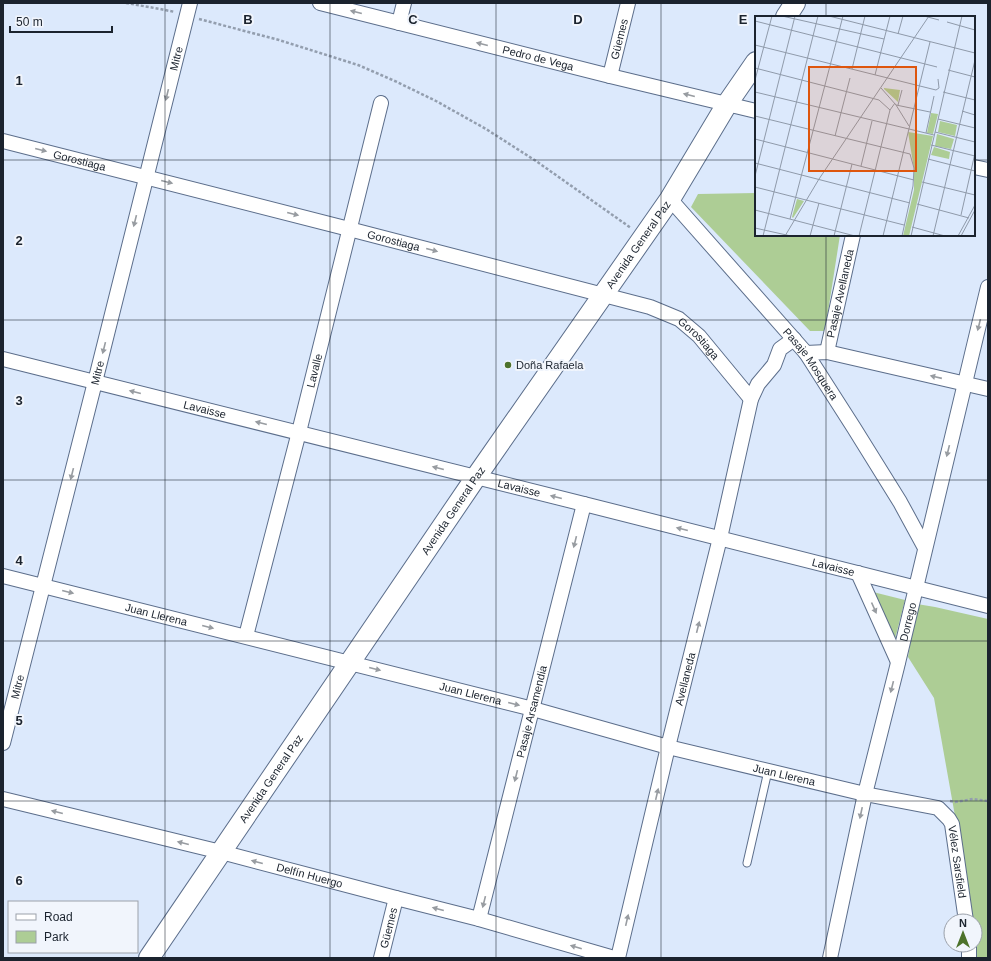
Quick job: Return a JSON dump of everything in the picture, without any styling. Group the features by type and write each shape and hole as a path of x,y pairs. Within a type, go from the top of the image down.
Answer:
{"main road":[{"path":"787,16 795,3"},
{"name":"Avenida General Paz","path":"149,958 476,477 670,199 727,104 755,63"}],"street":[{"name":"Pedro de Vega","path":"320,3 755,112"},
{"path":"398,23 404,3"},
{"name":"Güemes","path":"610,76 628,3"},
{"name":"Mitre","path":"3,743 44,586 188,9"},
{"name":"Lavalle","path":"246,636 299,432 381,103"},
{"name":"Gorostiaga","path":"3,140 349,228 650,307 679,319 700,336 751,399"},
{"path":"975,167 988,170"},
{"name":"Pasaje Mosquera","path":"670,199 806,353 900,502 925,548"},
{"name":"Pasaje Avellaneda","path":"827,352 853,236"},
{"name":"Dorrego","path":"830,958 865,794 988,287"},
{"name":"Avellaneda","path":"618,958 668,747 720,538 751,399 758,384 774,365 780,349 794,339"},
{"path":"806,353 827,352 988,389"},
{"name":"Lavaisse","path":"3,359 988,606"},
{"name":"Pasaje Arsamendia","path":"479,920 584,504"},
{"path":"858,573 898,662"},
{"name":"Juan Llerena","path":"3,576 533,709 668,747 865,794 938,808"},
{"name":"Delfín Huergo","path":"3,799 221,852 479,920 614,958"},
{"name":"Vélez Sarsfield","path":"938,808 952,824 965,913"},
{"name":"Güemes","path":"381,958 396,898"}],"lane":[{"path":"747,862 768,771"}],"path":[{"path":"126,3 160,9 188,9 358,65 397,82 436,101 486,129 536,160 644,237"},
{"path":"938,808 938,799 954,802 973,799 988,801"}],"green space":[{"path":"755,193 755,236 840,236 825,331 810,331 691,207 698,194"},
{"path":"873,592 905,600 895,639"},
{"path":"917,604 988,619 988,958 974,958 974,953 983,953 983,913 970,913 955,816 934,698 908,657"}],"place":[{"name":"Doña Rafaela","path":"508,365"}]}
